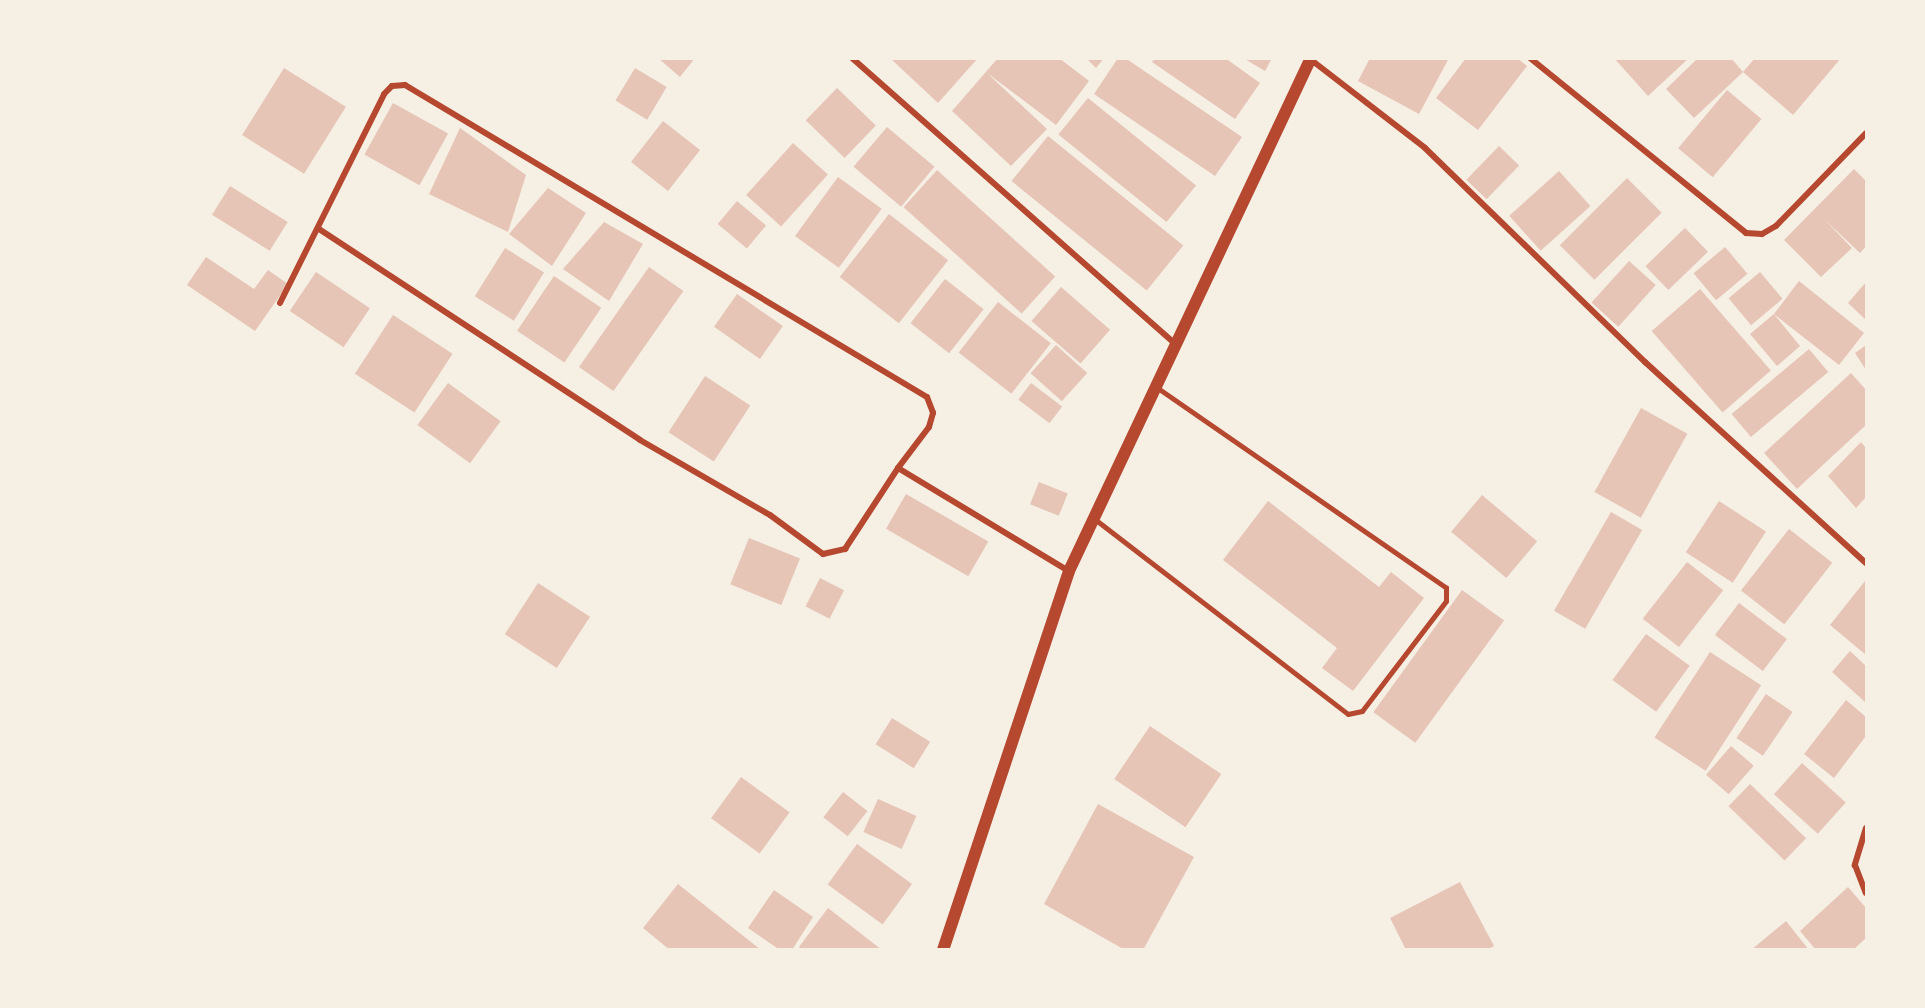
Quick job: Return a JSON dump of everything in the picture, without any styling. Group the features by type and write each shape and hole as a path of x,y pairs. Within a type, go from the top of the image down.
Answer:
{"main road":[{"path":"943,950 1069,571 1310,59"}],"street":[{"path":"852,58 1174,344"},
{"path":"1530,58 1746,233 1762,234 1776,226 1866,133"},
{"path":"1310,59 1425,148 1645,362 1866,563"},
{"path":"280,303 319,229 384,94 392,86 405,85 927,398 933,412 929,427 898,468 845,549 823,554 770,515 640,440 319,229"},
{"path":"898,468 1069,571"},
{"path":"1866,828 1855,865 1866,893"}],"lane":[{"path":"1093,518 1348,714 1362,711 1446,601 1446,588 1155,387"}],"building":[{"path":"658,58 695,58 680,77"},
{"path":"890,58 978,58 938,103"},
{"path":"998,58 1059,58 1089,81 1056,125 987,73 1047,129 1011,166 952,111"},
{"path":"1086,58 1104,58 1096,68"},
{"path":"1118,58 1125,58 1242,137 1215,176 1094,94"},
{"path":"1155,58 1225,58 1260,83 1235,119 1152,62"},
{"path":"1243,58 1272,58 1265,71"},
{"path":"1370,58 1449,58 1419,114 1358,81"},
{"path":"1466,58 1517,58 1527,66 1478,130 1436,98"},
{"path":"1614,58 1689,58 1648,96"},
{"path":"1698,58 1731,58 1743,72 1694,118 1666,89"},
{"path":"1755,58 1841,58 1793,115 1743,72"},
{"path":"284,68 346,107 304,174 242,135"},
{"path":"635,68 667,87 647,120 615,101"},
{"path":"837,88 876,126 845,158 806,120"},
{"path":"1727,90 1761,119 1713,177 1678,148"},
{"path":"1088,98 1196,185 1166,222 1058,135"},
{"path":"393,103 448,134 419,185 364,155"},
{"path":"663,121 700,150 668,191 631,162"},
{"path":"887,127 934,167 901,207 854,167"},
{"path":"460,128 526,175 508,232 429,194"},
{"path":"1048,136 1183,246 1147,291 1011,181"},
{"path":"793,143 828,174 781,226 746,195"},
{"path":"1499,146 1519,165 1486,199 1466,180"},
{"path":"1854,169 1866,181 1866,246 1860,253 1825,220 1852,248 1821,277 1784,240"},
{"path":"937,170 1055,276 1022,314 904,207"},
{"path":"1559,171 1590,206 1541,251 1509,216"},
{"path":"838,177 882,209 839,268 795,236"},
{"path":"1627,178 1662,213 1594,280 1560,245"},
{"path":"230,186 288,222 270,251 212,215"},
{"path":"548,188 586,213 552,266 509,234"},
{"path":"737,201 766,225 747,248 718,224"},
{"path":"889,214 948,260 899,323 840,277"},
{"path":"604,222 643,244 609,301 563,269"},
{"path":"1685,228 1708,252 1668,290 1645,266"},
{"path":"1725,247 1747,274 1716,300 1694,273"},
{"path":"505,248 544,272 514,321 475,296"},
{"path":"206,257 254,289 268,270 288,284 255,331 187,285"},
{"path":"1629,261 1656,285 1618,327 1592,303"},
{"path":"649,267 683,291 613,391 579,367"},
{"path":"316,272 370,308 344,347 290,311"},
{"path":"1760,272 1782,299 1751,325 1729,298"},
{"path":"554,276 601,308 564,363 517,331"},
{"path":"945,279 984,309 949,353 911,323"},
{"path":"1799,281 1864,333 1839,365 1774,314"},
{"path":"1866,282 1866,320 1848,303"},
{"path":"1061,287 1110,330 1081,364 1031,321"},
{"path":"1700,289 1771,371 1723,412 1652,331"},
{"path":"737,294 783,326 760,359 714,327"},
{"path":"998,302 1051,343 1011,394 959,352"},
{"path":"1774,314 1800,346 1777,366 1750,334"},
{"path":"393,315 453,354 414,412 355,374"},
{"path":"1056,345 1087,373 1062,401 1031,373"},
{"path":"1866,345 1866,370 1855,353"},
{"path":"1809,349 1828,372 1751,437 1732,414"},
{"path":"1851,373 1866,390 1866,425 1797,489 1764,453"},
{"path":"705,376 750,405 714,462 669,432"},
{"path":"448,383 501,421 470,463 417,425"},
{"path":"1031,383 1062,406 1050,423 1018,400"},
{"path":"1641,408 1687,434 1641,518 1594,492"},
{"path":"1861,442 1866,448 1866,497 1856,508 1828,476"},
{"path":"1039,482 1068,494 1059,516 1030,504"},
{"path":"906,494 988,542 968,576 886,529"},
{"path":"1482,495 1537,541 1506,578 1451,532"},
{"path":"1268,501 1379,587 1391,572 1424,598 1353,691 1322,668 1337,648 1223,560"},
{"path":"1719,501 1766,531 1733,583 1686,552"},
{"path":"1611,512 1642,530 1585,629 1554,611"},
{"path":"1789,529 1832,563 1784,624 1741,590"},
{"path":"749,538 800,559 781,605 730,584"},
{"path":"1687,562 1723,590 1679,647 1643,619"},
{"path":"820,578 844,590 830,619 805,607"},
{"path":"1865,581 1866,583 1866,655 1830,625"},
{"path":"538,583 590,617 557,668 505,634"},
{"path":"1462,590 1504,621 1415,743 1373,712"},
{"path":"1739,603 1787,639 1763,671 1715,635"},
{"path":"1646,634 1690,666 1656,712 1612,680"},
{"path":"1850,651 1866,666 1866,703 1832,672"},
{"path":"1710,652 1761,685 1706,771 1654,738"},
{"path":"1766,694 1793,712 1763,756 1736,738"},
{"path":"1846,700 1866,717 1866,736 1834,778 1804,754"},
{"path":"892,718 930,742 914,768 876,744"},
{"path":"1150,726 1221,774 1186,827 1114,779"},
{"path":"1731,746 1754,766 1729,794 1706,775"},
{"path":"1802,763 1846,802 1818,834 1774,794"},
{"path":"741,777 790,812 760,854 711,818"},
{"path":"1750,784 1806,838 1785,860 1728,806"},
{"path":"843,792 867,811 848,836 823,817"},
{"path":"878,799 916,816 902,849 863,832"},
{"path":"1098,804 1194,857 1143,950 1125,950 1044,904"},
{"path":"857,844 912,884 883,924 828,884"},
{"path":"1460,882 1494,946 1487,950 1406,950 1390,918"},
{"path":"678,884 761,950 670,950 643,928"},
{"path":"1848,887 1866,908 1866,938 1853,950 1816,950 1800,931"},
{"path":"774,890 813,917 792,950 780,950 748,928"},
{"path":"828,908 882,950 802,950 799,947"},
{"path":"1786,921 1809,950 1751,950"}]}
